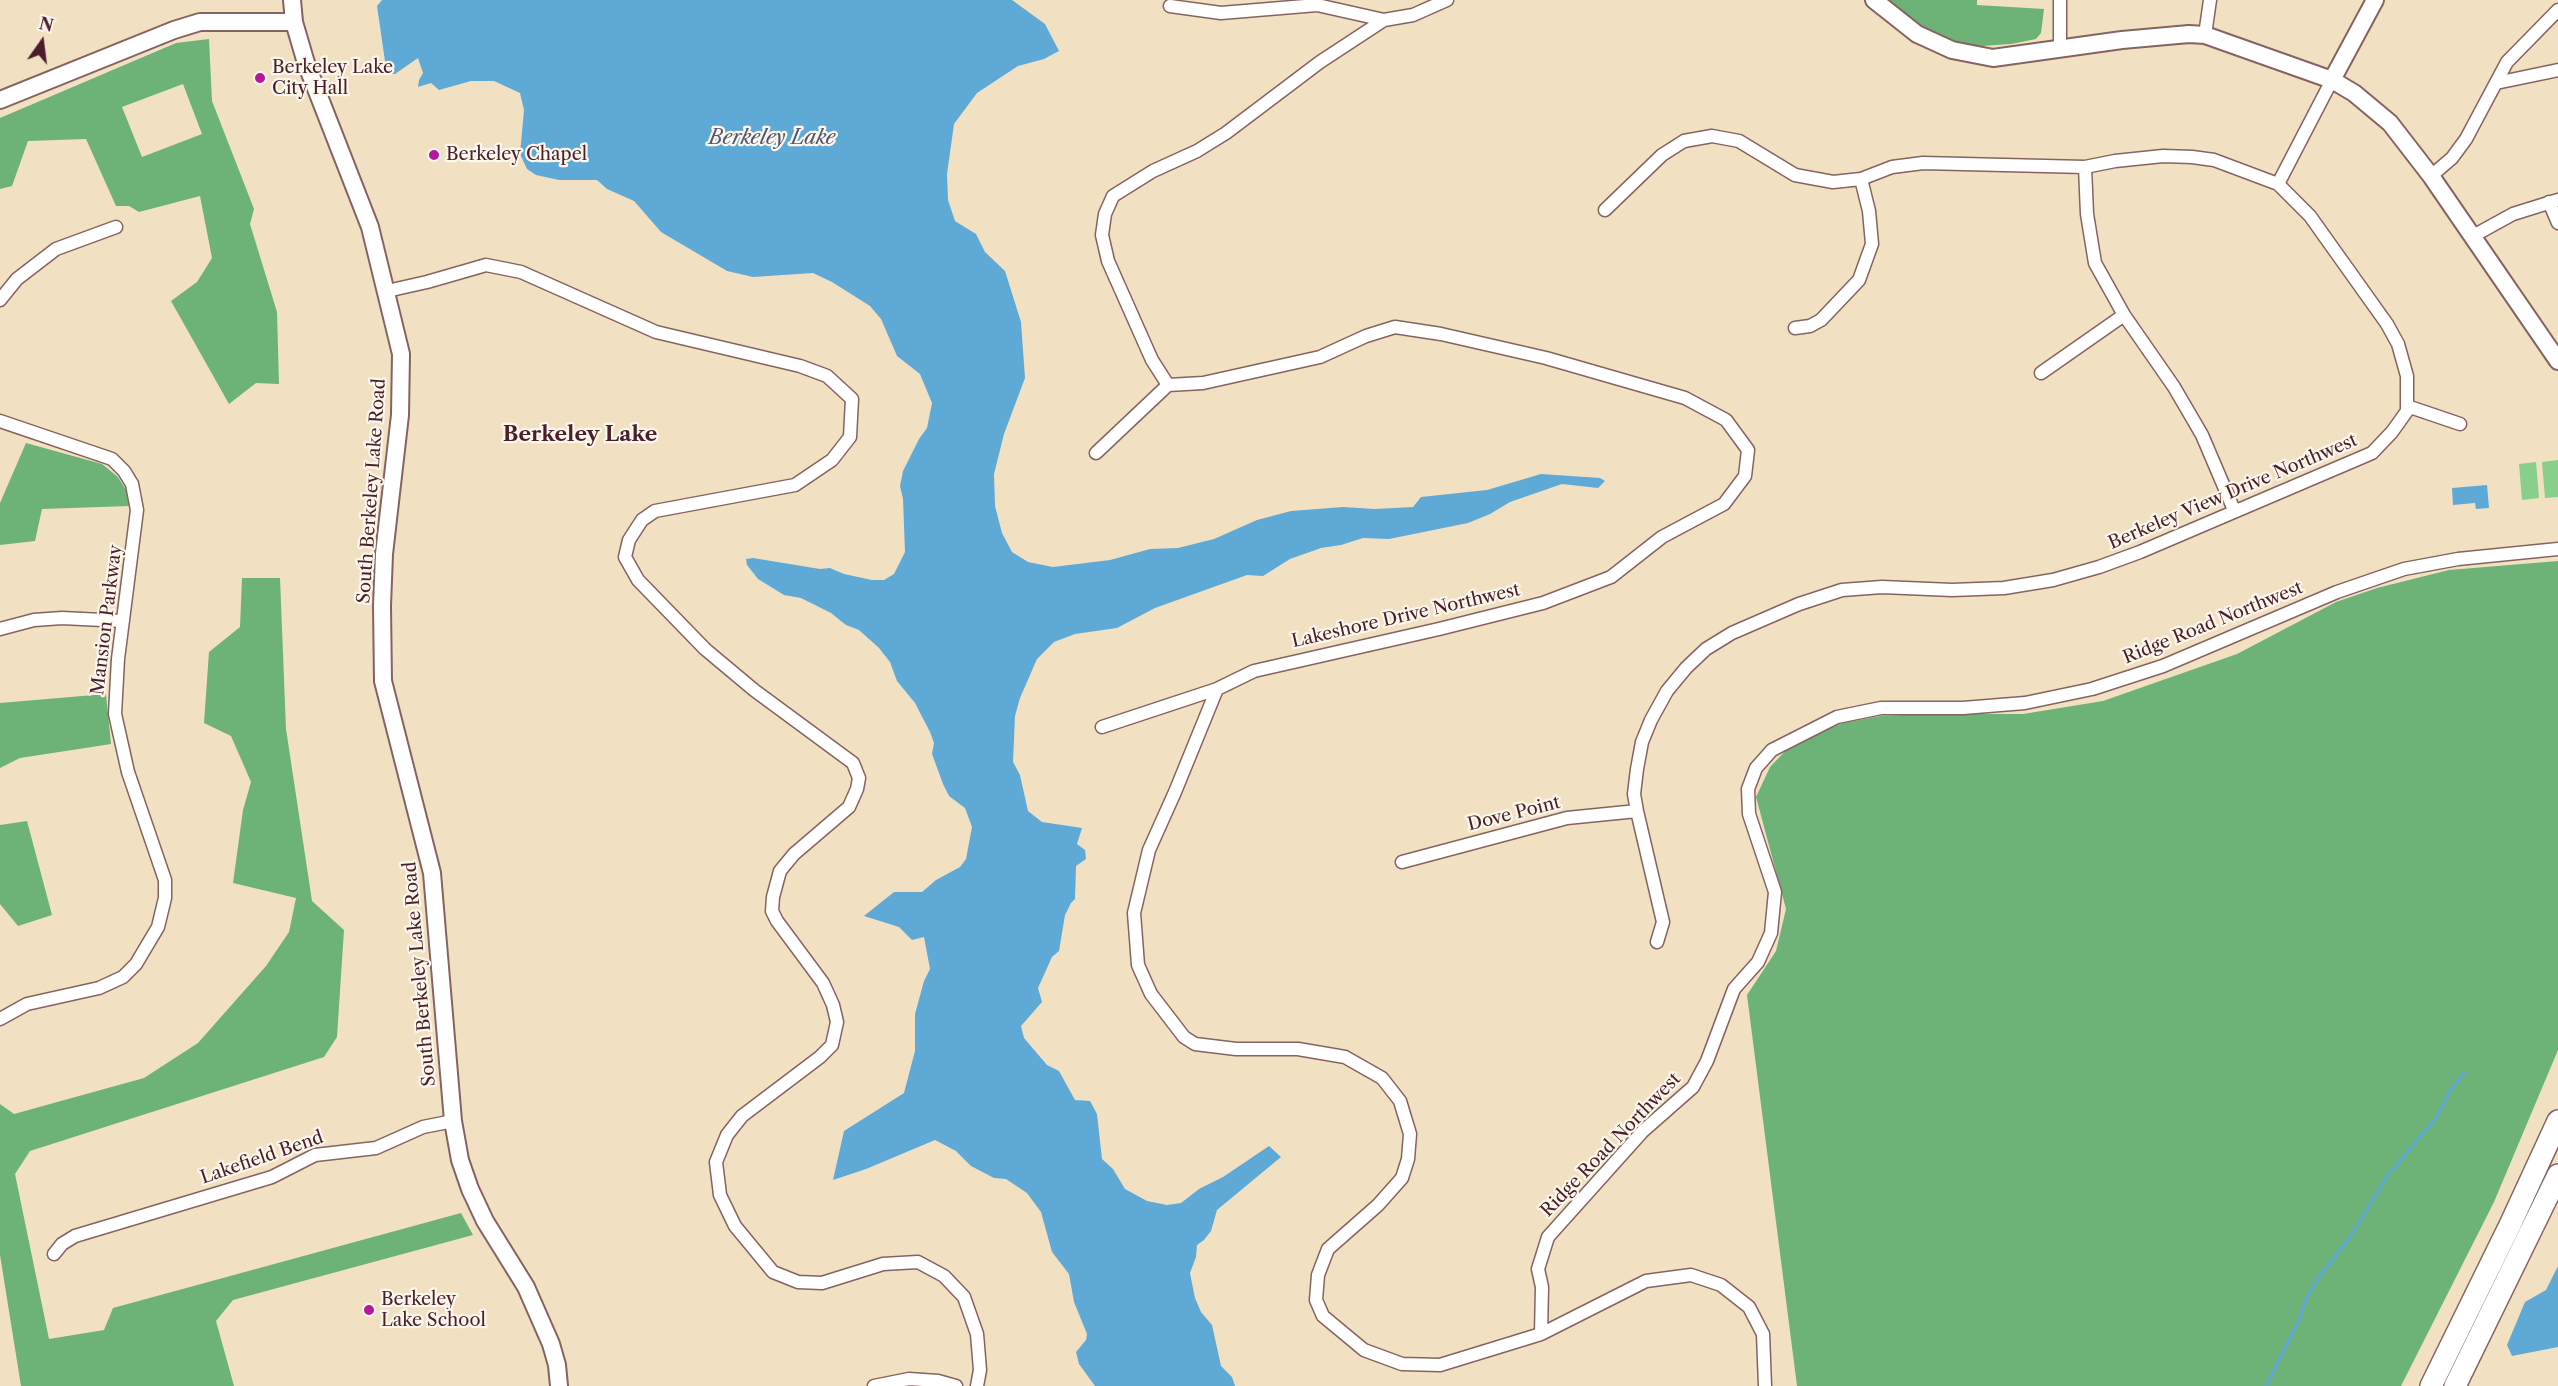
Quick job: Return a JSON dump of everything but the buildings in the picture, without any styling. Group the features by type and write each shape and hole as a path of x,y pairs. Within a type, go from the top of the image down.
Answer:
{"highway":[{"path":"2431,1386 2558,1121"},
{"path":"2455,1386 2558,1175"}],"street":[{"name":"South Berkeley Lake Road","path":"292,0 294,22 331,132 370,227 401,354 400,415 384,564 383,681 432,873 453,1121 460,1160 470,1189 494,1237 526,1287 551,1344 557,1365 558,1386"},
{"path":"1170,6 1221,13 1317,4 1384,20 1413,15 1447,0"},
{"path":"1874,0 1917,34 1952,50 1993,58 2155,37 2205,35 2332,80 2354,93 2390,123 2431,176 2558,361"},
{"path":"2060,0 2060,48"},
{"path":"2205,35 2210,0"},
{"path":"2278,184 2375,0"},
{"path":"2431,176 2452,158 2466,139 2507,62 2558,10"},
{"path":"1096,453 1168,385 1152,360 1108,261 1102,235 1105,214 1113,196 1153,171 1197,152 1320,62 1384,20"},
{"path":"0,100 174,30 200,22 294,22"},
{"path":"2496,83 2558,70"},
{"name":"Berkeley View Drive Northwest","path":"1605,210 1662,154 1684,141 1712,136 1739,141 1795,175 1833,182 1861,179 1892,167 1933,164 2085,167 2163,156 2214,160 2278,184 2310,216 2392,334 2398,344 2407,376 2407,411 2392,432 2372,453 2267,499 2234,510 2188,533 2099,567 2053,580 2004,588 1882,587 1842,590 1799,604 1732,633 1706,649 1667,691 1642,742 1636,769 1634,794 1663,922 1657,942"},
{"path":"2085,167 2084,179 2095,263 2124,315 2174,387 2202,435 2234,510"},
{"path":"1795,328 1810,326 1821,320 1859,280 1864,270 1872,244 1861,179"},
{"path":"2473,236 2513,214 2554,201 2558,224"},
{"path":"0,300 17,279 56,249 116,227"},
{"path":"387,291 486,265 521,272 656,332 800,366 827,376 852,399 850,437 832,460 795,485 655,511 642,520 629,540 625,557 638,580 705,649 754,690 853,763 858,778 857,789 849,807 794,854 780,871 773,897 772,911 823,983 833,1005 837,1022 832,1045 820,1057 742,1116 727,1135 716,1162 720,1194 735,1227 754,1251 773,1272 798,1282 822,1283 883,1264 918,1262 944,1276 964,1298 977,1334 980,1370 977,1386"},
{"path":"2041,373 2124,315"},
{"name":"Lakeshore Drive Northwest","path":"1102,727 1217,689 1254,671 1543,603 1611,577 1662,537 1724,504 1745,476 1748,450 1726,420 1685,398 1546,358 1441,334 1395,327 1366,336 1320,357 1203,383 1168,385"},
{"path":"2407,406 2460,424"},
{"name":"Mansion Parkway","path":"0,421 98,452 112,459 124,471 132,484 137,510 118,659 116,714 128,772 165,880 165,898 158,927 136,964 115,982 27,1004 0,1019"},
{"name":"Ridge Road Northwest","path":"1541,1334 1542,1295 1538,1269 1548,1237 1643,1131 1693,1087 1707,1061 1734,989 1758,962 1771,933 1775,892 1749,813 1748,789 1756,768 1772,750 1837,717 1881,708 1963,708 2025,703 2092,689 2163,666 2337,592 2404,569 2458,560 2558,549"},
{"path":"0,628 34,620 62,618 123,621"},
{"path":"1217,689 1149,850 1134,913 1138,965 1150,994 1177,1029 1195,1044 1236,1049 1298,1049 1345,1057 1382,1078 1400,1101 1410,1134 1408,1159 1401,1178 1378,1205 1328,1249 1317,1283 1316,1300 1323,1316 1365,1350 1402,1364 1440,1365 1541,1334 1646,1281 1691,1275 1721,1285 1749,1307 1763,1334 1765,1386"},
{"name":"Dove Point","path":"1402,862 1567,818 1637,811"},
{"name":"Lakefield Bend","path":"54,1254 62,1244 75,1236 272,1178 315,1155 376,1148 423,1127 453,1121"},
{"path":"874,1386 909,1379 938,1380 956,1386"}],"green space":[{"path":"1887,0 1977,0 1977,5 2044,9 2041,33 2036,39 2011,44 1982,46 1953,42 1923,28"},
{"path":"209,39 212,101 254,209 250,224 277,312 279,384 256,383 229,404 171,301 197,282 212,258 200,196 139,212 129,206 116,206 86,139 28,141 12,186 0,189 0,118 176,43","holes":["183,84 202,134 142,157 122,107"]},
{"path":"26,443 102,464 118,477 126,490 129,506 42,509 35,541 0,545 0,503"},
{"path":"2558,460 2558,497 2545,498 2542,462"},
{"path":"2536,462 2539,498 2522,500 2519,464"},
{"path":"2558,561 2558,1050 2494,1202 2401,1386 1797,1386 1747,995 1776,951 1786,909 1756,797 1770,767 1792,744 1843,723 1881,716 2023,714 2103,701 2237,654 2336,602 2377,588 2449,570"},
{"path":"242,578 280,578 286,729 312,901 344,930 337,1037 324,1057 30,1151 15,1174 49,1339 104,1330 113,1308 461,1213 473,1235 233,1300 216,1321 234,1386 21,1386 0,1255 0,1104 14,1114 144,1078 198,1043 266,966 289,932 296,898 233,883 243,810 251,782 231,736 204,723 209,652 240,627"},
{"path":"106,694 111,744 20,758 0,768 0,703"},
{"path":"27,821 52,915 18,926 0,904 0,825"}],"water":[{"name":"Berkeley Lake","path":"382,0 1012,0 1045,24 1059,51 1044,59 1018,66 977,93 954,124 947,174 948,200 955,221 976,234 985,252 1005,271 1021,322 1025,378 1004,434 994,474 995,506 1002,533 1012,552 1028,562 1053,567 1110,560 1150,549 1178,548 1214,539 1257,520 1291,511 1343,507 1375,509 1413,507 1421,497 1487,490 1541,474 1600,478 1605,481 1598,488 1562,484 1510,502 1468,523 1389,539 1363,538 1321,548 1290,559 1263,576 1247,575 1155,608 1117,628 1075,634 1054,642 1037,659 1020,698 1015,716 1013,762 1020,775 1028,811 1042,822 1082,828 1077,844 1085,850 1086,859 1076,866 1075,899 1065,915 1059,951 1052,957 1038,988 1042,1002 1021,1026 1024,1038 1047,1065 1059,1071 1075,1100 1090,1101 1097,1114 1102,1159 1113,1169 1125,1189 1147,1201 1167,1205 1181,1203 1199,1189 1223,1177 1269,1146 1281,1157 1217,1210 1211,1231 1197,1245 1196,1257 1190,1273 1195,1298 1201,1312 1212,1325 1221,1366 1232,1377 1235,1386 1095,1386 1079,1364 1076,1352 1086,1340 1087,1334 1074,1302 1069,1274 1052,1252 1041,1212 1027,1193 1006,1179 994,1178 971,1166 956,1151 935,1140 866,1169 833,1180 844,1131 904,1093 915,1051 915,1014 924,981 930,969 924,937 912,940 899,927 864,916 894,892 922,892 936,880 960,867 966,859 972,827 965,808 949,796 943,784 932,754 934,743 915,703 897,681 890,662 879,648 859,630 846,625 831,613 801,598 784,595 758,579 747,565 746,559 753,558 820,569 830,568 844,574 872,580 884,580 894,574 905,552 903,499 900,486 903,471 927,428 932,403 920,374 897,356 881,319 870,306 832,282 813,273 753,277 727,271 661,232 634,201 607,189 597,180 559,180 536,175 527,169 520,154 524,110 520,93 494,81 471,81 439,90 431,83 418,87 423,73 418,58 395,74 385,73 377,6"},
{"path":"2487,485 2489,508 2476,509 2475,503 2453,505 2452,488"},
{"path":"2558,1266 2558,1347 2512,1356 2507,1345 2525,1302 2546,1290"}],"waterway":[{"path":"2266,1386 2299,1320 2306,1299 2319,1277 2350,1237 2388,1175 2436,1118 2450,1091 2464,1073"}],"place":[{"name":"Berkeley Lake City Hall","path":"260,78"},
{"name":"Berkeley Chapel","path":"434,155"},
{"name":"Berkeley Lake School","path":"369,1310"}],"district":[{"name":"Berkeley Lake","path":"580,435"}]}
